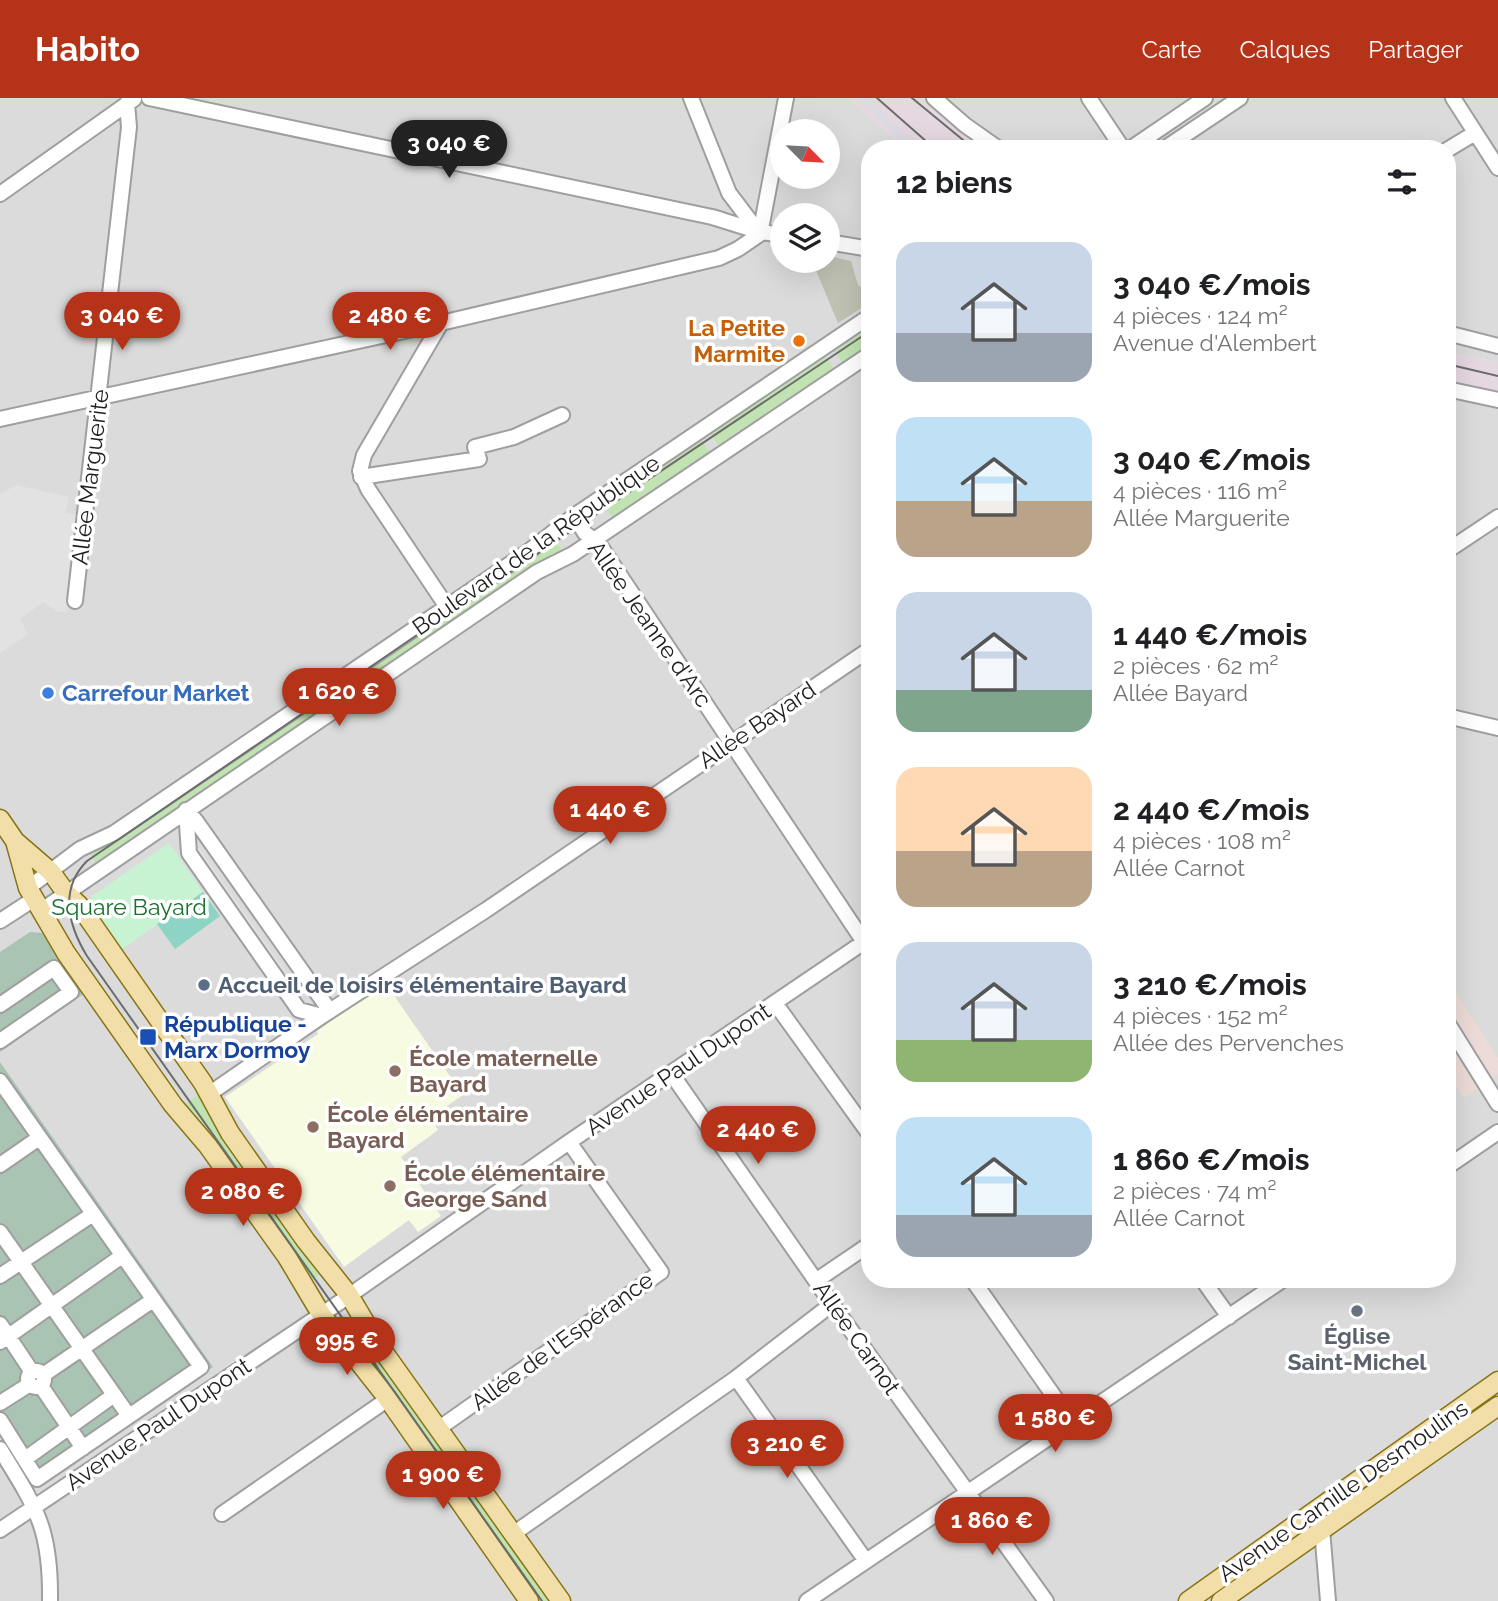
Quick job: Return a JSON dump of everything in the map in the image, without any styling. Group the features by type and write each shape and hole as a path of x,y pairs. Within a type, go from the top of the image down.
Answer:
{"main road":[{"path":"0,819 15,841 51,872 66,894 79,905 209,1094 230,1133 306,1241 349,1295 378,1344 561,1601"},
{"path":"15,841 35,899 66,953 173,1105 208,1146 287,1257 321,1314 388,1399 530,1601"},
{"name":"Avenue Camille Desmoulins","path":"1188,1601 1498,1381"},
{"name":"Avenue Camille Desmoulins","path":"1222,1601 1498,1406"}],"street":[{"path":"149,98 712,218 741,225 760,234 770,234"},
{"path":"691,98 729,193 760,234"},
{"path":"0,419 441,323 719,258 760,234 786,98"},
{"path":"934,98 986,140"},
{"path":"1089,98 1115,140"},
{"path":"1143,140 1205,98"},
{"path":"1177,140 1240,98"},
{"path":"1453,98 1498,168"},
{"path":"0,194 131,100"},
{"name":"Allée Marguerite","path":"75,601 100,398 131,100"},
{"path":"1456,145 1475,133"},
{"path":"840,244 861,248"},
{"name":"Boulevard de la République","path":"35,899 51,872 80,849 114,834 529,551 574,516 861,322"},
{"path":"441,323 364,455 360,471 361,477 447,607"},
{"path":"1456,335 1498,346"},
{"name":"Boulevard de la République","path":"0,921 35,899 66,894 537,572 573,554 861,360"},
{"path":"1456,391 1498,400"},
{"path":"361,477 479,459 475,447 514,437 562,415"},
{"name":"Allée Jeanne d'Arc","path":"574,516 585,533 599,544 861,931"},
{"path":"1456,545 1498,517"},
{"name":"Allée Bayard","path":"209,1094 861,655"},
{"path":"1456,718 1498,728"},
{"path":"186,810 326,1013"},
{"path":"186,810 189,853 299,1010 326,1013"},
{"name":"Avenue Paul Dupont","path":"0,1530 861,944"},
{"path":"0,1005 54,968 71,992 0,1041"},
{"path":"775,1003 861,1123"},
{"path":"1456,1036 1498,1104"},
{"name":"Allée Carnot","path":"671,1073 832,1304 1046,1601"},
{"path":"0,1420 37,1479 201,1367 2,1087"},
{"path":"1456,1161 1498,1132"},
{"path":"0,1165 39,1138"},
{"name":"Allée de l'Espérance","path":"438,1429 661,1272 569,1142"},
{"path":"0,1276 93,1213"},
{"path":"0,1232 129,1416"},
{"path":"817,1280 861,1250"},
{"path":"82,1448 37,1379 3,1334 51,1306 122,1255"},
{"path":"978,1288 1072,1422"},
{"path":"1208,1288 1229,1317"},
{"path":"807,1601 1271,1288"},
{"path":"0,1403 153,1300"},
{"path":"513,1534 736,1378 832,1304"},
{"path":"736,1378 866,1562"},
{"path":"24,1459 114,1395"},
{"path":"222,1514 388,1399"},
{"path":"0,1449 35,1506 45,1531 50,1567 50,1601"},
{"path":"1322,1529 1328,1601"}],"shaded area":[{"path":"0,98 849,98 896,140 861,140 861,1288 1456,1288 1456,395 1498,404 1498,1601 0,1601"},
{"path":"849,98 932,98 990,140 896,140"},
{"path":"858,98 869,98 910,140 899,140"},
{"path":"932,98 1498,98 1498,362 1456,354 1456,140 990,140"},
{"path":"840,259 851,261 861,287 861,308 838,323 817,273 840,273"},
{"path":"1456,354 1498,362 1498,404 1456,395"},
{"path":"16,485 69,497 65,513 77,514 66,612 57,611 43,602 20,619 28,634 0,653 0,494"},
{"path":"198,847 299,991 293,996 192,851"},
{"path":"203,892 220,916 175,949 157,924"},
{"path":"30,932 42,933 85,993 0,1052 0,952"},
{"path":"386,984 463,1095 430,1118 438,1130 401,1157 441,1216 418,1232 409,1220 344,1267 225,1097"},
{"path":"1456,993 1498,1058 1498,1074 1464,1098 1456,1086"},
{"path":"0,1062 213,1367 34,1489 0,1436"}],"green space":[{"path":"861,333 861,349 842,362 834,351"},
{"path":"826,357 834,368 718,445 711,434"},
{"path":"702,441 709,452 612,517 604,506"},
{"path":"553,537 565,554 98,867 88,851"},
{"name":"Square Bayard","path":"169,843 203,892 121,950 90,906 92,896"},
{"path":"203,1091 326,1271 308,1283 181,1107"},
{"path":"362,1321 553,1601 536,1601 344,1334"}],"tram line":[{"path":"877,98 925,140"},
{"path":"912,98 963,140"},
{"path":"542,1601 87,956 71,920 69,907 73,883 87,861 452,611 861,337"},
{"path":"1456,366 1498,376"}],"place":[{"name":"La Petite Marmite","path":"799,341"},
{"name":"Carrefour Market","path":"48,693"},
{"name":"Accueil de loisirs élémentaire Bayard","path":"204,985"},
{"name":"République - Marx Dormoy","path":"148,1037"},
{"name":"École maternelle Bayard","path":"395,1071"},
{"name":"École élémentaire Bayard","path":"313,1127"},
{"name":"École élémentaire George Sand","path":"390,1186"},
{"name":"Église Saint-Michel","path":"1357,1311"}]}
